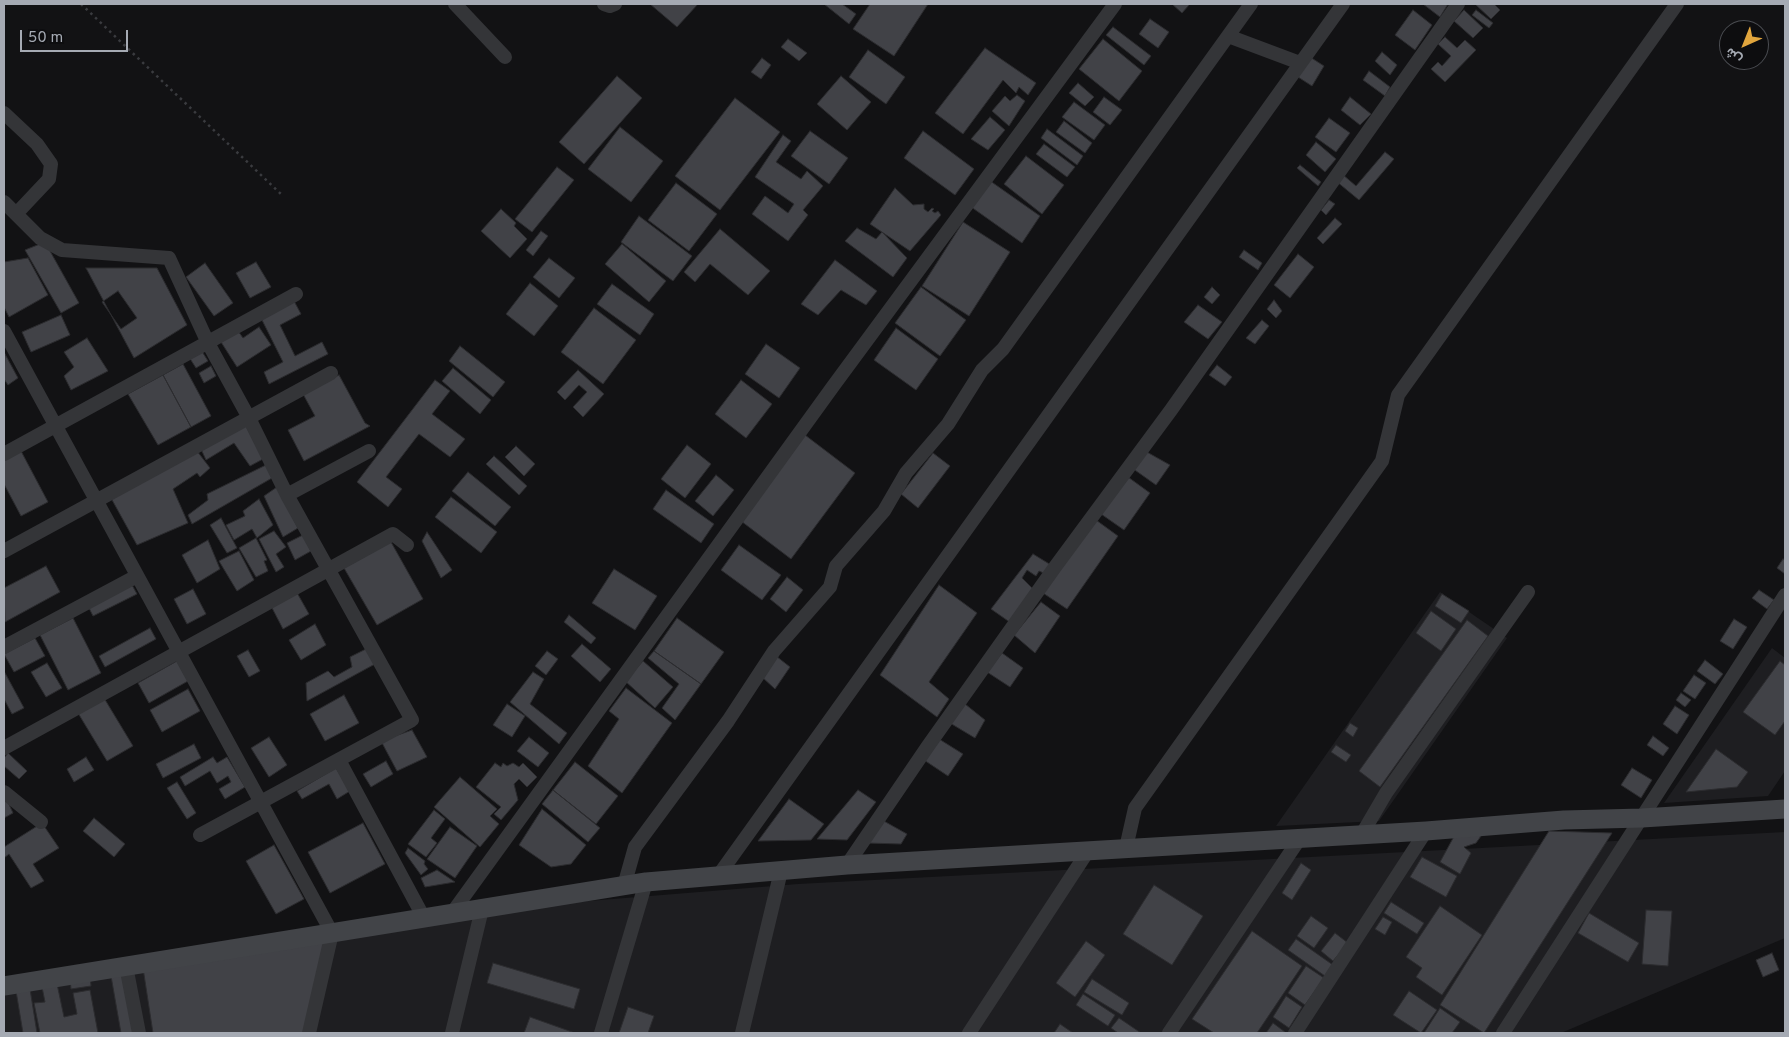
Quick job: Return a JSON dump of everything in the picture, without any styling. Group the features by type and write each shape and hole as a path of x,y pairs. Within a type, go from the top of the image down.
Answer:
{"main road":[{"path":"4,986 646,882 847,865 1564,820 1642,818 1785,809"}],"street":[{"path":"455,4 505,57"},
{"path":"604,4 610,6 615,4"},
{"path":"452,914 834,385 1115,4"},
{"path":"624,886 635,847 728,721 774,651 830,587 836,566 884,511 906,473 948,424 982,370 1003,349 1251,4"},
{"path":"718,876 1343,4"},
{"path":"847,865 1026,608 1171,410 1458,4"},
{"path":"1126,848 1135,808 1382,461 1398,395 1677,4"},
{"path":"1228,36 1300,63"},
{"path":"4,113 37,144 51,164 49,179 16,214"},
{"path":"4,202 40,238 62,250 169,258 208,342 249,418 287,496 412,720 200,835"},
{"path":"4,454 296,294"},
{"path":"4,331 9,352 56,426 332,933 309,1033"},
{"path":"4,551 331,374"},
{"path":"287,496 369,451"},
{"path":"4,748 394,534 408,545"},
{"path":"4,647 137,576"},
{"path":"1362,834 1386,793 1528,592"},
{"path":"1503,1033 1785,595"},
{"path":"339,760 424,918"},
{"path":"4,792 40,822"},
{"path":"1294,1033 1426,830"},
{"path":"1169,1033 1300,838"},
{"path":"969,1033 1088,851"},
{"path":"742,1033 781,871"},
{"path":"601,1033 646,882"},
{"path":"452,1033 482,909"},
{"path":"126,966 139,1033"}],"path":[{"path":"81,4 282,196"}],"shaded area":[{"path":"1440,592 1507,638 1379,821 1276,826"},
{"path":"1772,648 1785,658 1785,771 1768,796 1664,803"},
{"path":"1785,832 1785,938 1561,1033 4,1033 4,988 576,902 798,884"}],"building":[{"path":"650,4 698,4 677,27"},
{"path":"824,4 842,4 856,14 849,24"},
{"path":"870,4 928,4 894,56 853,29"},
{"path":"1172,4 1188,4 1189,5 1182,13"},
{"path":"1423,4 1448,4 1440,17"},
{"path":"1475,4 1494,4 1500,10 1491,19"},
{"path":"1413,10 1432,25 1415,50 1395,35"},
{"path":"1464,10 1483,28 1473,38 1454,21"},
{"path":"1476,10 1493,23 1489,28 1472,15"},
{"path":"1150,19 1169,32 1158,48 1139,34"},
{"path":"1113,27 1151,56 1144,65 1106,35"},
{"path":"1445,37 1457,48 1465,40 1476,50 1445,82 1431,69 1438,62 1442,66 1451,56 1438,44"},
{"path":"788,39 807,53 799,61 781,47"},
{"path":"1103,39 1142,71 1119,101 1079,69"},
{"path":"985,48 1036,83 1028,95 1019,87 1016,93 1003,80 963,134 935,113"},
{"path":"868,50 905,77 886,104 849,77"},
{"path":"1382,52 1397,65 1390,75 1375,61"},
{"path":"1310,57 1324,66 1312,86 1298,77"},
{"path":"762,58 771,65 761,79 751,72"},
{"path":"1369,71 1390,87 1385,96 1363,80"},
{"path":"617,76 642,98 584,164 559,142"},
{"path":"841,76 871,102 847,130 817,104"},
{"path":"1078,83 1094,97 1085,106 1069,93"},
{"path":"1017,95 1025,101 1009,126 992,111 1005,96 1010,101"},
{"path":"1104,97 1122,110 1110,125 1093,112"},
{"path":"1350,97 1371,114 1360,125 1341,110"},
{"path":"735,98 780,132 720,210 675,176"},
{"path":"1074,102 1105,125 1094,140 1062,117"},
{"path":"990,117 1005,130 988,150 971,139"},
{"path":"1329,118 1350,133 1336,152 1315,137"},
{"path":"1064,121 1092,143 1085,153 1056,132"},
{"path":"620,127 663,161 631,202 588,169"},
{"path":"1047,129 1083,156 1077,165 1041,138"},
{"path":"810,131 848,158 829,184 791,156"},
{"path":"923,131 974,169 955,195 904,158"},
{"path":"783,135 791,141 776,162 801,179 807,171 823,186 803,210 808,215 788,241 752,214 765,196 788,213 794,204 755,177"},
{"path":"1316,142 1336,159 1325,172 1306,155"},
{"path":"1044,144 1075,167 1067,177 1036,154"},
{"path":"1385,152 1394,159 1359,200 1336,181 1342,174 1356,186"},
{"path":"1026,156 1064,185 1042,214 1004,184"},
{"path":"1300,165 1321,182 1318,186 1297,168"},
{"path":"557,167 574,180 532,232 515,219"},
{"path":"986,178 1040,216 1022,243 967,204"},
{"path":"676,183 717,214 689,251 648,220"},
{"path":"895,188 913,205 924,204 924,209 928,212 932,208 934,209 932,211 935,213 938,211 941,215 910,251 870,224"},
{"path":"1329,200 1335,204 1326,215 1321,210"},
{"path":"501,209 516,223 514,226 527,239 510,258 481,231"},
{"path":"639,216 692,256 673,281 621,242"},
{"path":"1335,218 1342,224 1323,244 1317,238"},
{"path":"963,222 1010,252 969,316 922,286"},
{"path":"857,228 876,239 882,232 907,258 893,277 845,241"},
{"path":"720,229 770,271 748,295 710,264 695,282 684,272"},
{"path":"541,231 548,236 533,256 526,250"},
{"path":"45,242 79,303 61,313 25,250"},
{"path":"622,244 666,281 649,302 605,264"},
{"path":"1244,250 1262,263 1258,270 1239,257"},
{"path":"1298,254 1314,267 1290,298 1274,285"},
{"path":"28,258 48,295 9,317 4,307 4,262"},
{"path":"549,258 575,278 559,298 533,277"},
{"path":"835,260 877,291 866,305 841,290 818,315 801,304"},
{"path":"256,262 271,287 250,298 236,273"},
{"path":"205,263 233,303 214,316 186,277"},
{"path":"86,268 157,268 187,325 134,358"},
{"path":"530,283 558,306 534,336 506,314"},
{"path":"612,284 654,314 640,335 597,304"},
{"path":"921,287 966,320 940,356 895,323"},
{"path":"1212,287 1220,295 1212,304 1204,297"},
{"path":"118,291 137,318 121,329 102,302"},
{"path":"1274,300 1282,311 1276,318 1267,309"},
{"path":"294,301 301,314 280,325 295,356 322,342 328,354 269,384 264,372 283,362 261,318"},
{"path":"1198,305 1222,322 1208,339 1184,322"},
{"path":"594,308 636,340 603,384 561,352"},
{"path":"61,315 70,335 31,352 22,332"},
{"path":"1262,320 1269,326 1255,344 1246,338"},
{"path":"259,327 271,345 237,367 221,342 238,331 243,338"},
{"path":"896,328 938,359 916,390 874,360"},
{"path":"87,338 108,371 71,390 64,376 74,367 64,352"},
{"path":"766,344 800,368 779,398 745,374"},
{"path":"460,346 505,382 493,397 449,361"},
{"path":"201,350 208,361 196,368 189,357"},
{"path":"5,354 18,378 8,385 4,379"},
{"path":"183,364 211,416 191,427 163,375"},
{"path":"1217,365 1232,377 1225,386 1209,375"},
{"path":"211,366 216,376 204,383 199,373"},
{"path":"453,368 491,400 480,414 442,381"},
{"path":"578,370 604,394 583,417 573,407 587,392 579,385 565,400 557,392"},
{"path":"163,375 191,427 158,445 128,394"},
{"path":"339,375 365,423 370,426 304,461 288,430 315,416 303,394"},
{"path":"435,380 450,391 432,414 465,439 450,457 419,434 386,477 402,489 388,507 357,482"},
{"path":"741,380 772,404 746,438 715,414"},
{"path":"245,424 263,459 250,466 234,443 206,460 201,449"},
{"path":"805,435 855,473 791,559 741,521"},
{"path":"687,445 711,464 685,498 661,479"},
{"path":"516,446 535,464 524,476 505,457"},
{"path":"21,451 48,502 21,516 4,484 4,461"},
{"path":"197,451 210,468 200,477 197,473 173,489 188,523 137,545 111,498"},
{"path":"1145,451 1170,465 1156,485 1132,468"},
{"path":"933,453 950,466 918,508 901,494"},
{"path":"494,456 527,486 519,495 486,464"},
{"path":"266,465 272,478 192,524 188,515 208,500 207,494"},
{"path":"468,472 511,507 495,526 452,491"},
{"path":"716,475 734,490 713,516 695,501"},
{"path":"1128,477 1150,493 1124,530 1101,514"},
{"path":"277,487 298,528 283,537 264,496"},
{"path":"666,490 714,524 701,543 653,509"},
{"path":"451,497 497,532 481,553 435,517"},
{"path":"259,499 273,525 257,538 252,529 234,540 226,525 245,516 243,511"},
{"path":"221,518 237,548 227,553 210,525"},
{"path":"1096,520 1118,536 1067,609 1043,593"},
{"path":"274,531 286,547 276,554 284,567 276,572 259,539"},
{"path":"427,532 452,570 441,578 422,541"},
{"path":"303,535 311,551 295,560 287,543"},
{"path":"256,538 267,560 264,561 268,571 256,577 239,548"},
{"path":"208,540 220,569 197,583 182,555"},
{"path":"391,542 423,599 377,625 344,568"},
{"path":"739,545 781,575 762,600 721,570"},
{"path":"239,551 254,580 237,591 219,561"},
{"path":"1033,554 1051,565 1046,574 1039,571 1036,576 1027,570 1022,578 1034,590 1011,623 991,609"},
{"path":"1783,559 1785,560 1785,574 1777,568"},
{"path":"46,566 60,592 5,622 4,588"},
{"path":"614,569 657,596 635,630 592,603"},
{"path":"787,577 803,590 786,612 770,599"},
{"path":"132,585 137,594 93,616 89,608"},
{"path":"939,585 977,613 929,682 949,699 937,717 880,675"},
{"path":"193,589 206,614 187,624 174,599"},
{"path":"1759,590 1774,600 1767,609 1752,598"},
{"path":"296,591 309,614 283,629 270,604"},
{"path":"1442,594 1469,611 1461,623 1435,606"},
{"path":"1041,602 1060,616 1035,653 1014,635"},
{"path":"1431,611 1456,629 1441,651 1416,633"},
{"path":"569,615 596,638 591,644 564,622"},
{"path":"73,618 101,673 68,690 40,635"},
{"path":"677,618 724,652 701,684 654,651"},
{"path":"1734,619 1747,627 1733,649 1720,641"},
{"path":"1467,620 1488,636 1380,787 1359,771"},
{"path":"315,624 326,645 301,660 289,640"},
{"path":"150,628 156,639 105,667 99,656"},
{"path":"35,638 45,656 14,672 4,654"},
{"path":"582,644 611,669 600,682 571,656"},
{"path":"366,649 375,664 307,701 306,683 328,671 334,677 352,667 350,657"},
{"path":"248,650 260,671 249,677 237,656"},
{"path":"547,651 558,659 546,675 535,666"},
{"path":"654,651 701,684 675,720 662,708 679,684 648,658"},
{"path":"1002,653 1023,668 1010,687 987,672"},
{"path":"776,656 790,667 775,689 762,677"},
{"path":"1705,660 1723,674 1715,684 1697,671"},
{"path":"177,661 188,681 149,703 138,683"},
{"path":"643,661 673,687 655,708 625,681"},
{"path":"1780,661 1785,665 1785,721 1775,735 1743,712"},
{"path":"47,663 62,688 46,697 31,672"},
{"path":"4,671 24,708 12,714 4,699"},
{"path":"533,672 544,679 530,704 567,733 559,744 510,702"},
{"path":"1694,675 1706,683 1695,699 1683,691"},
{"path":"626,688 672,723 622,793 588,766 619,719 609,711"},
{"path":"188,689 200,711 162,732 150,710"},
{"path":"1681,693 1691,700 1685,707 1676,700"},
{"path":"344,695 359,723 325,741 310,714"},
{"path":"104,698 133,746 107,761 78,713"},
{"path":"507,704 525,716 512,737 493,725"},
{"path":"965,704 985,720 975,738 950,723"},
{"path":"1675,706 1689,715 1677,734 1663,724"},
{"path":"1350,723 1358,728 1353,737 1345,731"},
{"path":"412,730 427,757 397,771 381,741"},
{"path":"1653,736 1669,748 1663,756 1647,745"},
{"path":"269,737 287,765 269,777 251,748"},
{"path":"529,737 549,753 538,767 517,751"},
{"path":"939,739 963,754 948,776 924,760"},
{"path":"194,744 201,758 163,778 156,764"},
{"path":"1336,745 1351,755 1346,762 1331,752"},
{"path":"1716,749 1748,772 1737,787 1686,792"},
{"path":"8,753 27,771 19,779 4,766 4,758"},
{"path":"86,757 94,770 74,782 67,769"},
{"path":"213,757 217,763 227,757 245,787 225,799 219,789 231,782 228,776 217,783 210,771 185,786 180,777"},
{"path":"386,761 393,774 371,787 363,774"},
{"path":"575,762 618,796 596,824 553,790"},
{"path":"495,763 501,767 503,763 507,766 513,763 519,767 523,763 537,777 527,787 519,779 514,784 518,800 501,820 494,814 501,807 476,787"},
{"path":"336,768 350,791 337,799 329,784 302,799 297,791"},
{"path":"1632,768 1652,780 1641,798 1621,785"},
{"path":"460,777 497,809 490,816 499,824 480,847 434,807"},
{"path":"177,782 196,813 187,819 167,788"},
{"path":"553,790 600,828 588,842 542,804"},
{"path":"858,790 876,802 847,840 817,839"},
{"path":"789,799 824,824 811,840 758,841"},
{"path":"7,800 13,813 4,818 4,802"},
{"path":"542,809 586,845 571,864 551,867 519,845"},
{"path":"434,810 445,819 431,838 437,843 426,857 408,844"},
{"path":"94,818 125,844 114,857 83,831"},
{"path":"882,820 907,834 901,844 867,843"},
{"path":"42,823 59,848 33,864 44,881 31,888 9,854 4,858 4,847"},
{"path":"363,823 385,864 330,893 308,852"},
{"path":"450,827 477,846 455,878 427,859"},
{"path":"1457,831 1481,836 1476,843 1464,847 1471,853 1460,874 1440,862"},
{"path":"1549,831 1612,833 1484,1033 1440,1005"},
{"path":"274,845 304,899 276,914 246,861"},
{"path":"408,848 425,861 424,864 428,869 421,875 405,853"},
{"path":"1422,857 1457,876 1446,897 1410,877"},
{"path":"1301,863 1311,870 1292,900 1282,893"},
{"path":"437,870 455,882 425,887 421,878"},
{"path":"1154,885 1203,916 1172,965 1123,934"},
{"path":"1391,902 1424,923 1417,934 1384,913"},
{"path":"1440,906 1482,935 1442,995 1416,977 1422,968 1406,957"},
{"path":"1646,910 1672,911 1668,966 1642,964"},
{"path":"1589,913 1639,943 1628,962 1578,933"},
{"path":"1311,916 1328,928 1314,948 1297,936"},
{"path":"1383,917 1392,922 1385,935 1375,929"},
{"path":"1252,931 1302,966 1257,1033 1214,1033 1192,1019"},
{"path":"1335,933 1348,943 1333,961 1321,951"},
{"path":"1296,939 1333,965 1325,976 1288,950"},
{"path":"325,940 305,1033 153,1033 143,968"},
{"path":"1086,941 1105,955 1075,997 1056,983"},
{"path":"1772,953 1779,970 1763,977 1756,960"},
{"path":"493,963 580,989 574,1009 487,983"},
{"path":"1306,966 1324,978 1305,1005 1288,993"},
{"path":"125,973 135,1033 121,1033 111,976"},
{"path":"90,975 91,986 71,989 70,978"},
{"path":"56,979 64,1017 77,1014 73,993 90,990 98,1033 40,1033 34,1003 45,1002 41,982"},
{"path":"1092,979 1129,1003 1122,1015 1084,992"},
{"path":"30,989 37,1033 23,1033 16,991"},
{"path":"1409,991 1437,1010 1421,1033 1393,1015"},
{"path":"1083,994 1115,1015 1108,1026 1076,1005"},
{"path":"1286,996 1302,1007 1289,1028 1273,1017"},
{"path":"628,1007 654,1016 648,1033 619,1033"},
{"path":"1440,1008 1460,1022 1452,1033 1424,1033"},
{"path":"530,1017 575,1033 524,1033"},
{"path":"1119,1018 1141,1033 1118,1033 1111,1028"},
{"path":"1273,1023 1285,1032 1266,1033"},
{"path":"1060,1024 1073,1033 1054,1033"}]}
